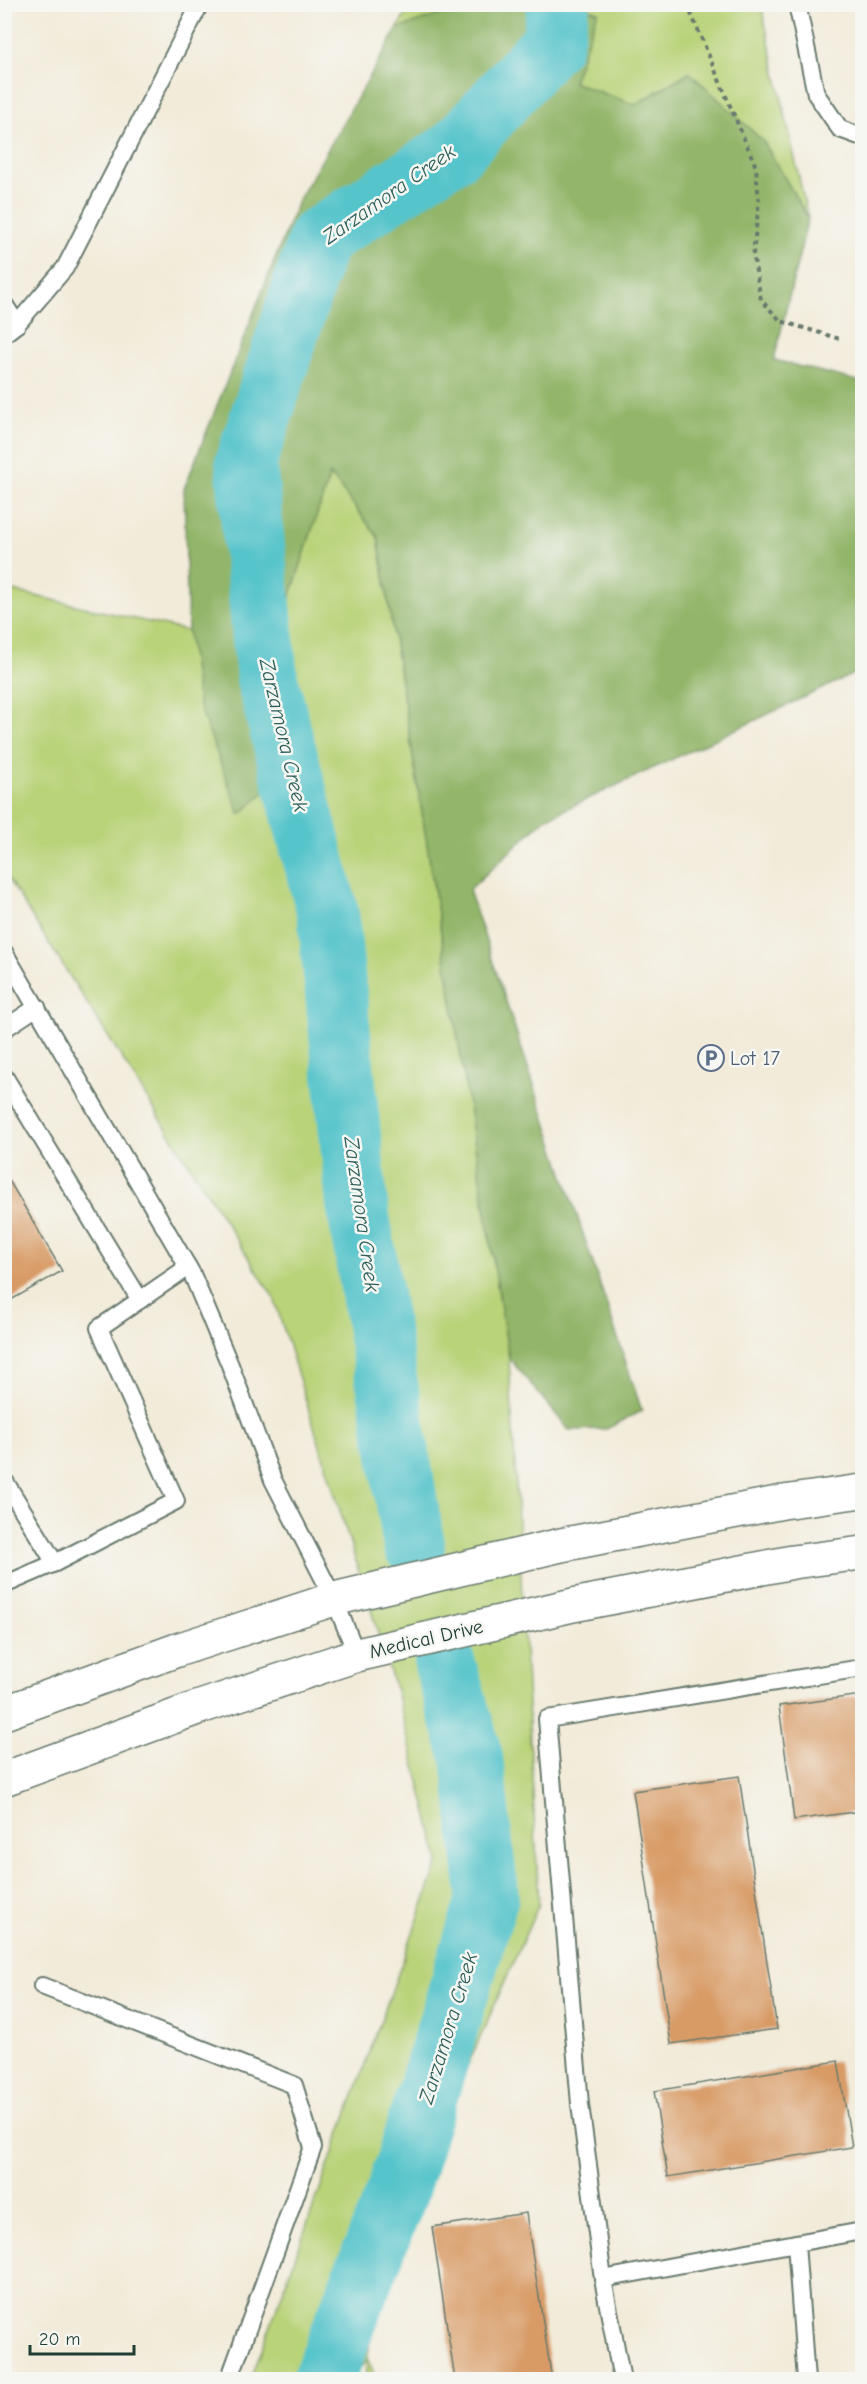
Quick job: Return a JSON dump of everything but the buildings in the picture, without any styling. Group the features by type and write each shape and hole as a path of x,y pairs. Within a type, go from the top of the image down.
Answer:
{"street":[{"path":"4,1713 177,1650 334,1599 561,1545 783,1502 862,1491"},
{"name":"Medical Drive","path":"4,1779 197,1708 357,1655 573,1605 793,1562 862,1553"}],"lane":[{"path":"11,329 65,268 200,4"},
{"path":"797,4 816,94 840,129 862,137"},
{"path":"4,304 11,329"},
{"path":"4,952 188,1267 230,1365 273,1480 334,1599 357,1655"},
{"path":"4,1029 37,1007"},
{"path":"4,1076 140,1300"},
{"path":"4,1585 55,1563 176,1501 99,1328 188,1267"},
{"path":"4,1480 55,1563"},
{"path":"622,2379 603,2279 580,2104 547,1719 862,1668"},
{"path":"42,1986 294,2085 313,2147 229,2379"},
{"path":"603,2279 862,2231"},
{"path":"796,2243 806,2379"}],"path":[{"path":"687,4 756,167 759,202 753,254 761,300 781,321 840,339"}],"green space":[{"path":"471,4 578,5 598,12 573,82 635,105 689,72 763,141 808,218 774,360 862,382 862,670 545,819 469,890 642,1411 606,1429 569,1430 509,1358 378,537 330,474 286,610 280,662 281,776 240,815 199,705 188,631 184,489 298,201 397,29"},
{"path":"411,5 471,5 397,29"},
{"path":"578,5 761,5 808,218 763,141 635,105 572,82 598,12"},
{"path":"330,474 378,537 509,1358 539,1904 395,2230 367,2358 376,2379 365,2379 367,2359 352,2379 251,2379 439,1861 396,1691 274,1298 5,874 5,589 188,631 199,705 240,814 280,662 286,610"}],"waterway":[{"name":"Zarzamora Creek","path":"414,1545 357,1204 328,914 267,679 246,462 319,238 456,150 552,42 559,4"},
{"name":"Zarzamora Creek","path":"323,2380 398,2189 488,1896 472,1757 445,1665"}],"place":[{"name":"Lot 17","path":"711,1058"}]}
